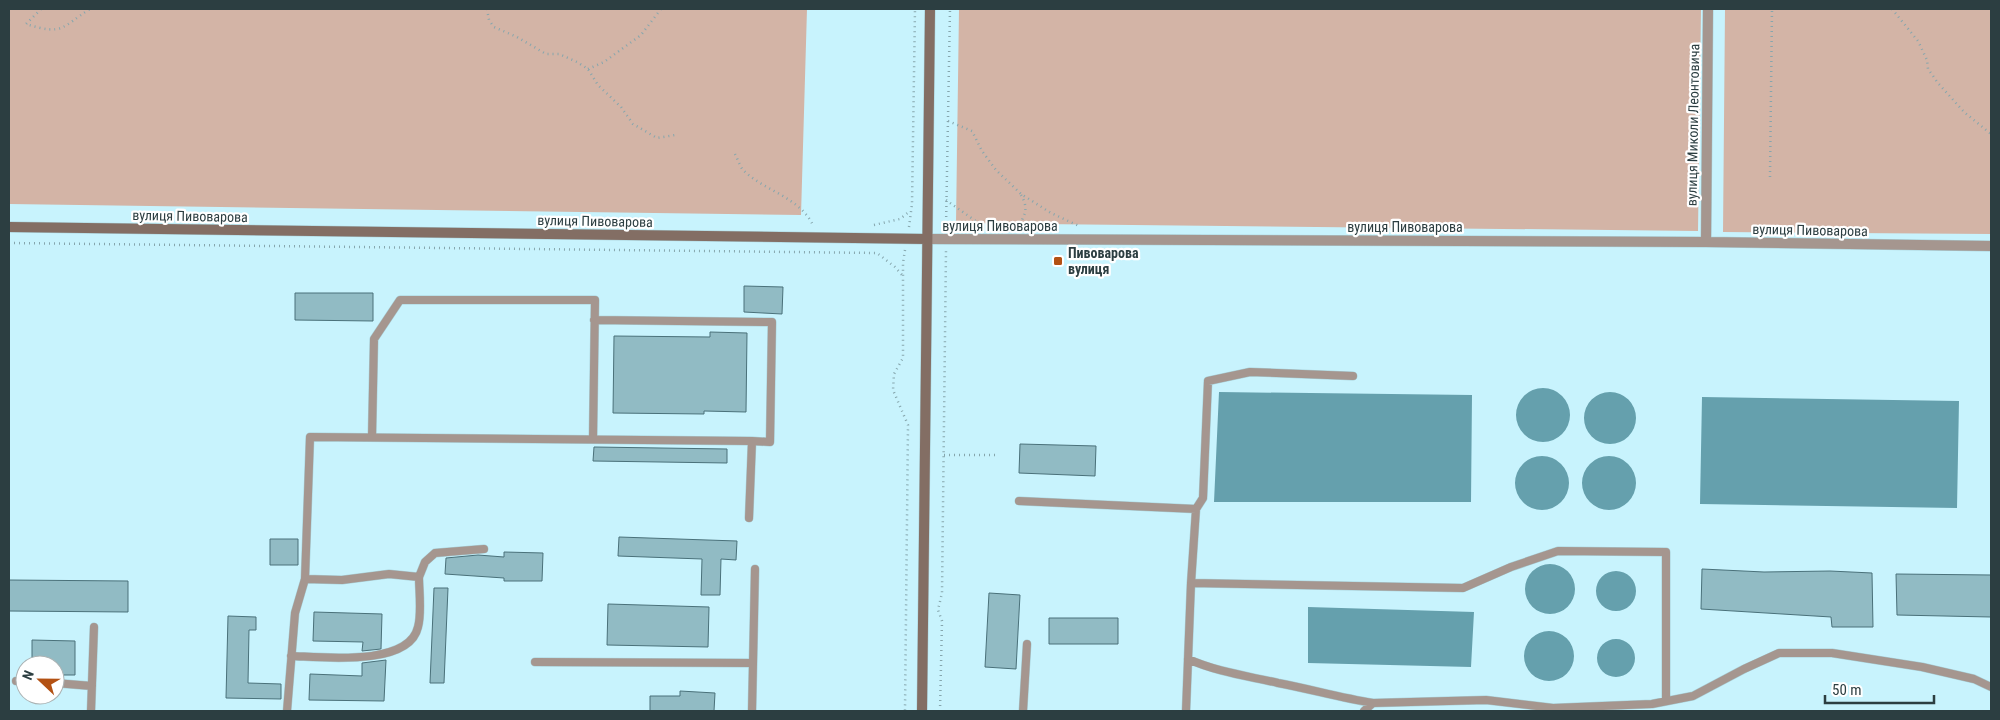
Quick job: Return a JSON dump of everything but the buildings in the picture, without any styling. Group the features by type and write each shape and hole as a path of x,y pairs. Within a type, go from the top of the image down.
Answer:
{"street":[{"path":"922,711 930,9"},
{"name":"вулиця Миколи Леонтовича","path":"1706,242 1708,9"},
{"name":"вулиця Пивоварова","path":"9,227 907,239 1706,242 1991,246"}],"lane":[{"path":"372,437 374,339 400,300 595,300 593,440"},
{"path":"287,711 295,614 305,579 310,436 770,442 772,322 594,320"},
{"path":"1186,711 1196,509 1203,498 1208,381 1250,372 1353,376"},
{"path":"749,518 752,441"},
{"path":"1019,501 1196,509"},
{"path":"291,656 340,658 370,656 391,653 409,644 418,628 419,576 425,562 435,552 484,549"},
{"path":"1192,583 1463,588 1558,551 1666,552 1666,701"},
{"path":"752,711 755,569"},
{"path":"305,579 342,580 389,574 419,576"},
{"path":"91,711 94,627"},
{"path":"1023,711 1026,644"},
{"path":"1188,659 1204,666 1233,674 1280,683 1337,698 1373,703 1486,700 1553,708 1652,704 1693,696 1778,653 1832,652 1922,667 1974,679 1991,687"},
{"path":"535,662 753,664"},
{"path":"65,684 92,686"},
{"path":"1364,711 1373,703"}],"path":[{"path":"42,9 26,24 43,29 57,30 69,26 90,9"},
{"path":"487,9 489,20 494,27 517,37 546,54 559,54 588,69 602,89 621,107 633,124 657,138 675,135"},
{"path":"588,69 604,62 641,35 661,9"},
{"path":"906,711 908,425 893,390 894,374 903,358 903,276 912,204 915,9"},
{"path":"940,711 942,621 938,610 942,593 950,9"},
{"path":"1770,177 1772,9"},
{"path":"1892,9 1918,41 1927,60 1928,69 1938,83 1964,112 1991,134"},
{"path":"948,121 972,131 982,151 996,170 1021,194 1052,213 1079,226"},
{"path":"735,154 743,170 760,185 782,194 809,216 813,225"},
{"path":"946,200 1004,239 1023,219 1026,204 1021,194"},
{"path":"9,243 877,254 895,267 903,276"},
{"path":"944,455 996,455"}],"shaded area":[{"path":"9,9 807,9 801,215 9,204"},
{"path":"959,9 1701,9 1698,231 956,223"},
{"path":"1725,9 1991,9 1991,234 1723,232"}],"water":[{"path":"1543,388 1553,390 1562,396 1568,405 1570,415 1568,425 1562,434 1553,440 1543,442 1533,440 1524,434 1518,425 1516,415 1518,405 1524,396 1533,390"},
{"path":"1219,392 1472,395 1471,502 1214,502"},
{"path":"1610,392 1624,396 1632,404 1636,418 1632,432 1624,440 1610,444 1596,440 1588,432 1584,418 1588,404 1596,396"},
{"path":"1702,397 1959,401 1957,508 1700,504"},
{"path":"1537,456 1547,456 1557,460 1565,468 1569,483 1565,498 1557,506 1547,510 1537,510 1527,506 1519,498 1515,488 1515,478 1519,468 1527,460"},
{"path":"1609,456 1619,458 1628,464 1634,473 1636,483 1634,493 1628,502 1619,508 1609,510 1599,508 1590,502 1584,493 1582,483 1584,473 1590,464 1599,458"},
{"path":"1545,564 1555,564 1568,571 1575,584 1575,594 1568,607 1555,614 1545,614 1536,610 1529,603 1525,594 1525,584 1529,575 1536,568"},
{"path":"1616,571 1630,577 1636,591 1630,605 1616,611 1602,605 1596,591 1602,577"},
{"path":"1308,607 1474,612 1471,667 1308,663"},
{"path":"1544,631 1554,631 1567,638 1574,651 1574,661 1567,674 1554,681 1544,681 1535,677 1528,670 1524,661 1524,651 1528,642 1535,635"},
{"path":"1616,639 1630,644 1635,658 1630,672 1616,677 1602,672 1597,658 1602,644"}],"place":[{"name":"Пивоварова вулиця","path":"1058,261"}]}
